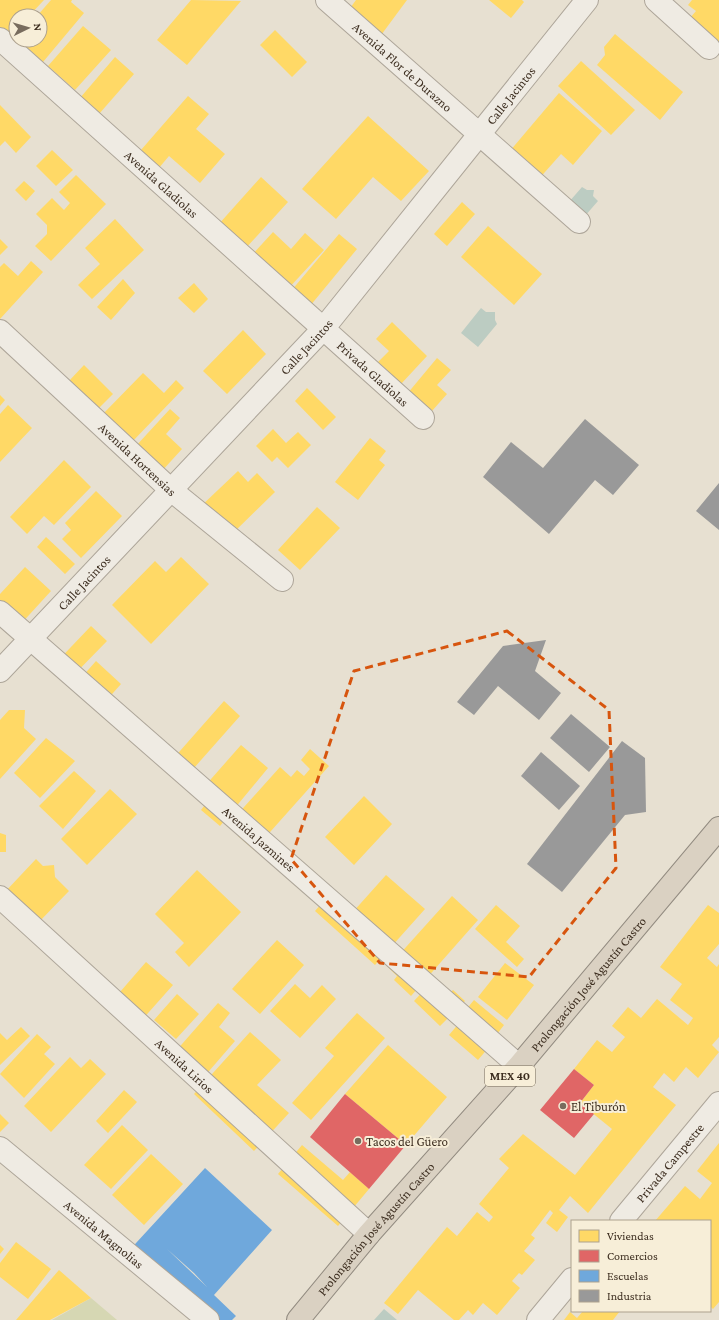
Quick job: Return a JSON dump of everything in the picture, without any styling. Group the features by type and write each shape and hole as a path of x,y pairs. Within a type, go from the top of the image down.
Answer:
{"highway":[{"name":"Prolongación José Agustín Castro","path":"298,1320 369,1234 519,1066 719,828"}],"street":[{"name":"Avenida Flor de Durazno","path":"327,0 578,222"},
{"name":"Calle Jacintos","path":"0,671 323,329 587,0"},
{"path":"656,0 709,48"},
{"name":"Avenida Gladiolas","path":"0,39 323,329"},
{"name":"Privada Gladiolas","path":"323,329 422,418"},
{"name":"Avenida Hortensias","path":"0,331 171,490 282,580"},
{"name":"Avenida Jazmines","path":"0,612 519,1066"},
{"name":"Avenida Lirios","path":"0,897 369,1234"},
{"name":"Privada Campestre","path":"621,1220 719,1103"},
{"name":"Avenida Magnolias","path":"0,1148 208,1320"},
{"path":"538,1320 571,1280"}],"highlighted area":[{"path":"507,631 609,710 616,868 529,977 380,963 291,859 354,671"}],"green space":[{"path":"91,1298 117,1320 52,1320"}],"shaded area":[{"path":"582,187 587,190 594,190 593,196 598,201 578,224 562,210"},
{"path":"481,308 486,312 495,312 495,320 497,324 478,347 461,333"},
{"path":"384,1309 397,1320 374,1320"}],"building: Viviendas":[{"path":"0,0 44,0 36,8 8,8 8,37 0,29"},
{"path":"51,0 72,0 71,2 84,13 43,62 27,48 48,48 48,8 44,8"},
{"path":"191,0 241,1 187,65 157,40"},
{"path":"356,0 407,0 373,46 340,22"},
{"path":"489,0 522,0 524,2 511,18"},
{"path":"692,0 719,0 719,48 690,18 696,11 688,5"},
{"path":"83,26 111,50 75,90 48,66"},
{"path":"275,30 307,62 292,77 260,45"},
{"path":"615,34 683,92 660,120 597,65 605,55 604,47"},
{"path":"115,57 134,74 99,114 80,98"},
{"path":"581,61 635,110 611,135 558,86"},
{"path":"559,93 602,131 573,165 561,154 529,190 499,164"},
{"path":"188,96 209,114 196,129 225,154 200,183 169,156 153,175 134,158"},
{"path":"0,105 31,137 16,153 5,141 0,146"},
{"path":"368,116 429,171 401,201 373,177 336,219 302,189"},
{"path":"52,150 73,170 56,186 36,166"},
{"path":"76,175 106,204 51,261 35,246 47,234 47,225 36,214 52,198 64,210 70,203 59,192"},
{"path":"261,177 288,202 245,249 218,225"},
{"path":"24,181 35,191 26,201 15,190"},
{"path":"462,202 475,214 447,246 434,234"},
{"path":"115,219 144,250 92,299 78,285 100,264 85,248"},
{"path":"488,226 542,274 514,305 461,257"},
{"path":"273,232 291,249 305,233 324,250 287,290 251,256"},
{"path":"339,234 357,249 310,306 291,291"},
{"path":"0,239 8,247 0,255"},
{"path":"31,261 43,272 0,319 0,267 4,263 18,276"},
{"path":"123,279 135,293 111,320 97,307"},
{"path":"194,283 208,299 194,313 178,298"},
{"path":"392,322 427,356 401,384 378,362 389,351 376,339"},
{"path":"243,330 266,354 227,394 203,371"},
{"path":"437,358 451,370 437,385 447,394 424,420 402,400"},
{"path":"84,365 113,394 97,410 68,382"},
{"path":"143,373 164,393 176,380 184,388 131,443 102,415"},
{"path":"307,388 336,417 323,430 295,401"},
{"path":"0,395 5,400 0,406"},
{"path":"8,405 32,428 0,462 0,414"},
{"path":"170,409 180,418 166,434 182,449 161,472 135,447"},
{"path":"273,429 286,443 298,432 311,445 288,468 277,457 272,462 256,446"},
{"path":"370,438 386,451 379,460 385,465 358,500 335,482"},
{"path":"64,460 91,487 54,525 44,516 27,534 10,517"},
{"path":"238,471 248,482 257,473 275,492 228,538 199,508"},
{"path":"96,491 122,516 81,558 62,539 71,530 65,523"},
{"path":"317,507 340,528 300,570 278,550"},
{"path":"46,537 75,564 65,574 37,547"},
{"path":"181,557 209,584 151,644 112,605 155,561 166,572"},
{"path":"25,567 51,591 19,626 0,608 0,594"},
{"path":"91,626 107,641 65,684 50,669"},
{"path":"96,661 121,684 97,711 79,695 81,678"},
{"path":"224,701 240,716 194,768 165,768"},
{"path":"9,710 25,710 24,728 36,739 0,779 0,720"},
{"path":"46,738 75,761 40,798 14,773"},
{"path":"241,745 268,768 220,826 201,810 211,797 204,787"},
{"path":"310,749 329,766 254,850 238,836 246,827 235,817 280,767 291,777 297,770 304,776 310,769 301,760"},
{"path":"74,771 96,791 63,829 39,806"},
{"path":"110,789 137,814 87,865 61,839"},
{"path":"364,796 392,824 354,865 325,837"},
{"path":"0,833 6,835 6,852 0,852"},
{"path":"36,859 43,866 54,865 55,877 69,891 37,924 4,893"},
{"path":"197,870 241,912 189,967 175,952 184,943 155,914"},
{"path":"386,875 425,909 375,965 315,911 330,894 352,913"},
{"path":"452,896 478,920 411,996 394,980 397,976 388,967"},
{"path":"496,905 520,926 506,942 524,959 517,967 475,929"},
{"path":"708,905 719,913 719,944 707,958 717,967 719,964 719,1037 712,1045 719,1052 698,1078 686,1067 674,1082 664,1073 653,1087 676,1105 588,1213 570,1196 559,1210 568,1217 557,1232 546,1223 553,1213 550,1210 531,1235 535,1238 524,1251 535,1260 522,1275 519,1273 512,1281 520,1288 497,1315 483,1303 473,1315 468,1310 459,1320 454,1320 418,1290 398,1314 384,1303 447,1227 457,1236 477,1212 489,1222 493,1217 479,1204 509,1168 499,1159 523,1134 575,1175 612,1129 580,1103 594,1085 574,1069 597,1040 612,1052 625,1037 612,1026 628,1007 641,1018 657,999 688,1025 693,1018 670,1000 682,984 660,967"},
{"path":"277,940 304,965 260,1014 232,989"},
{"path":"146,962 173,985 133,1030 107,1007"},
{"path":"505,963 534,985 507,1020 478,997"},
{"path":"295,984 310,998 322,985 336,999 300,1038 270,1011"},
{"path":"428,986 443,1000 453,990 465,1001 440,1026 414,1001"},
{"path":"177,994 199,1014 176,1039 154,1020"},
{"path":"474,1000 504,1025 491,1042 460,1017"},
{"path":"218,1003 230,1013 219,1027 235,1041 197,1085 168,1060"},
{"path":"357,1013 385,1038 311,1120 292,1103 334,1056 325,1048"},
{"path":"460,1022 489,1047 478,1060 449,1035"},
{"path":"21,1027 30,1036 0,1065 0,1033 7,1040"},
{"path":"250,1032 281,1060 257,1085 289,1113 254,1151 194,1094"},
{"path":"37,1034 51,1047 44,1054 55,1064 24,1098 0,1074"},
{"path":"388,1045 447,1097 406,1145 345,1094"},
{"path":"70,1057 81,1068 90,1059 106,1074 51,1132 24,1106"},
{"path":"124,1090 137,1102 108,1133 96,1121"},
{"path":"0,1114 9,1123 0,1132"},
{"path":"122,1125 148,1150 111,1189 84,1165"},
{"path":"719,1143 719,1302 713,1309 711,1307 711,1220 656,1220 685,1186 700,1199 712,1183 697,1171"},
{"path":"302,1145 343,1180 350,1172 369,1189 338,1226 278,1174"},
{"path":"151,1154 183,1184 144,1225 112,1195"},
{"path":"16,1242 51,1269 28,1299 0,1277 0,1263"},
{"path":"0,1245 4,1249 0,1254"},
{"path":"59,1270 91,1298 50,1320 16,1320"},
{"path":"570,1312 577,1318 582,1312 619,1312 613,1320 564,1320"}],"building: Comercios":[{"name":"El Tiburón","path":"574,1069 594,1085 580,1103 594,1114 574,1138 540,1110"},
{"name":"Tacos del Güero","path":"345,1094 406,1145 369,1189 310,1137"}],"building: Escuelas":[{"path":"205,1168 272,1230 214,1295 236,1316 232,1320 194,1320 125,1255","holes":["167,1249 194,1273 207,1287"]}],"building: Industria":[{"path":"585,419 639,465 613,495 595,480 549,534 483,477 511,442 543,468"},
{"path":"719,483 719,530 696,511"},
{"path":"546,640 535,671 561,693 539,720 498,686 474,715 457,702 503,646"},
{"path":"571,714 610,747 589,772 550,738"},
{"path":"622,741 645,758 646,812 625,815 562,892 527,864"},
{"path":"541,752 580,786 559,810 521,776"}],"place":[{"name":"El Tiburón","path":"563,1106"},
{"name":"Tacos del Güero","path":"358,1141"}]}
